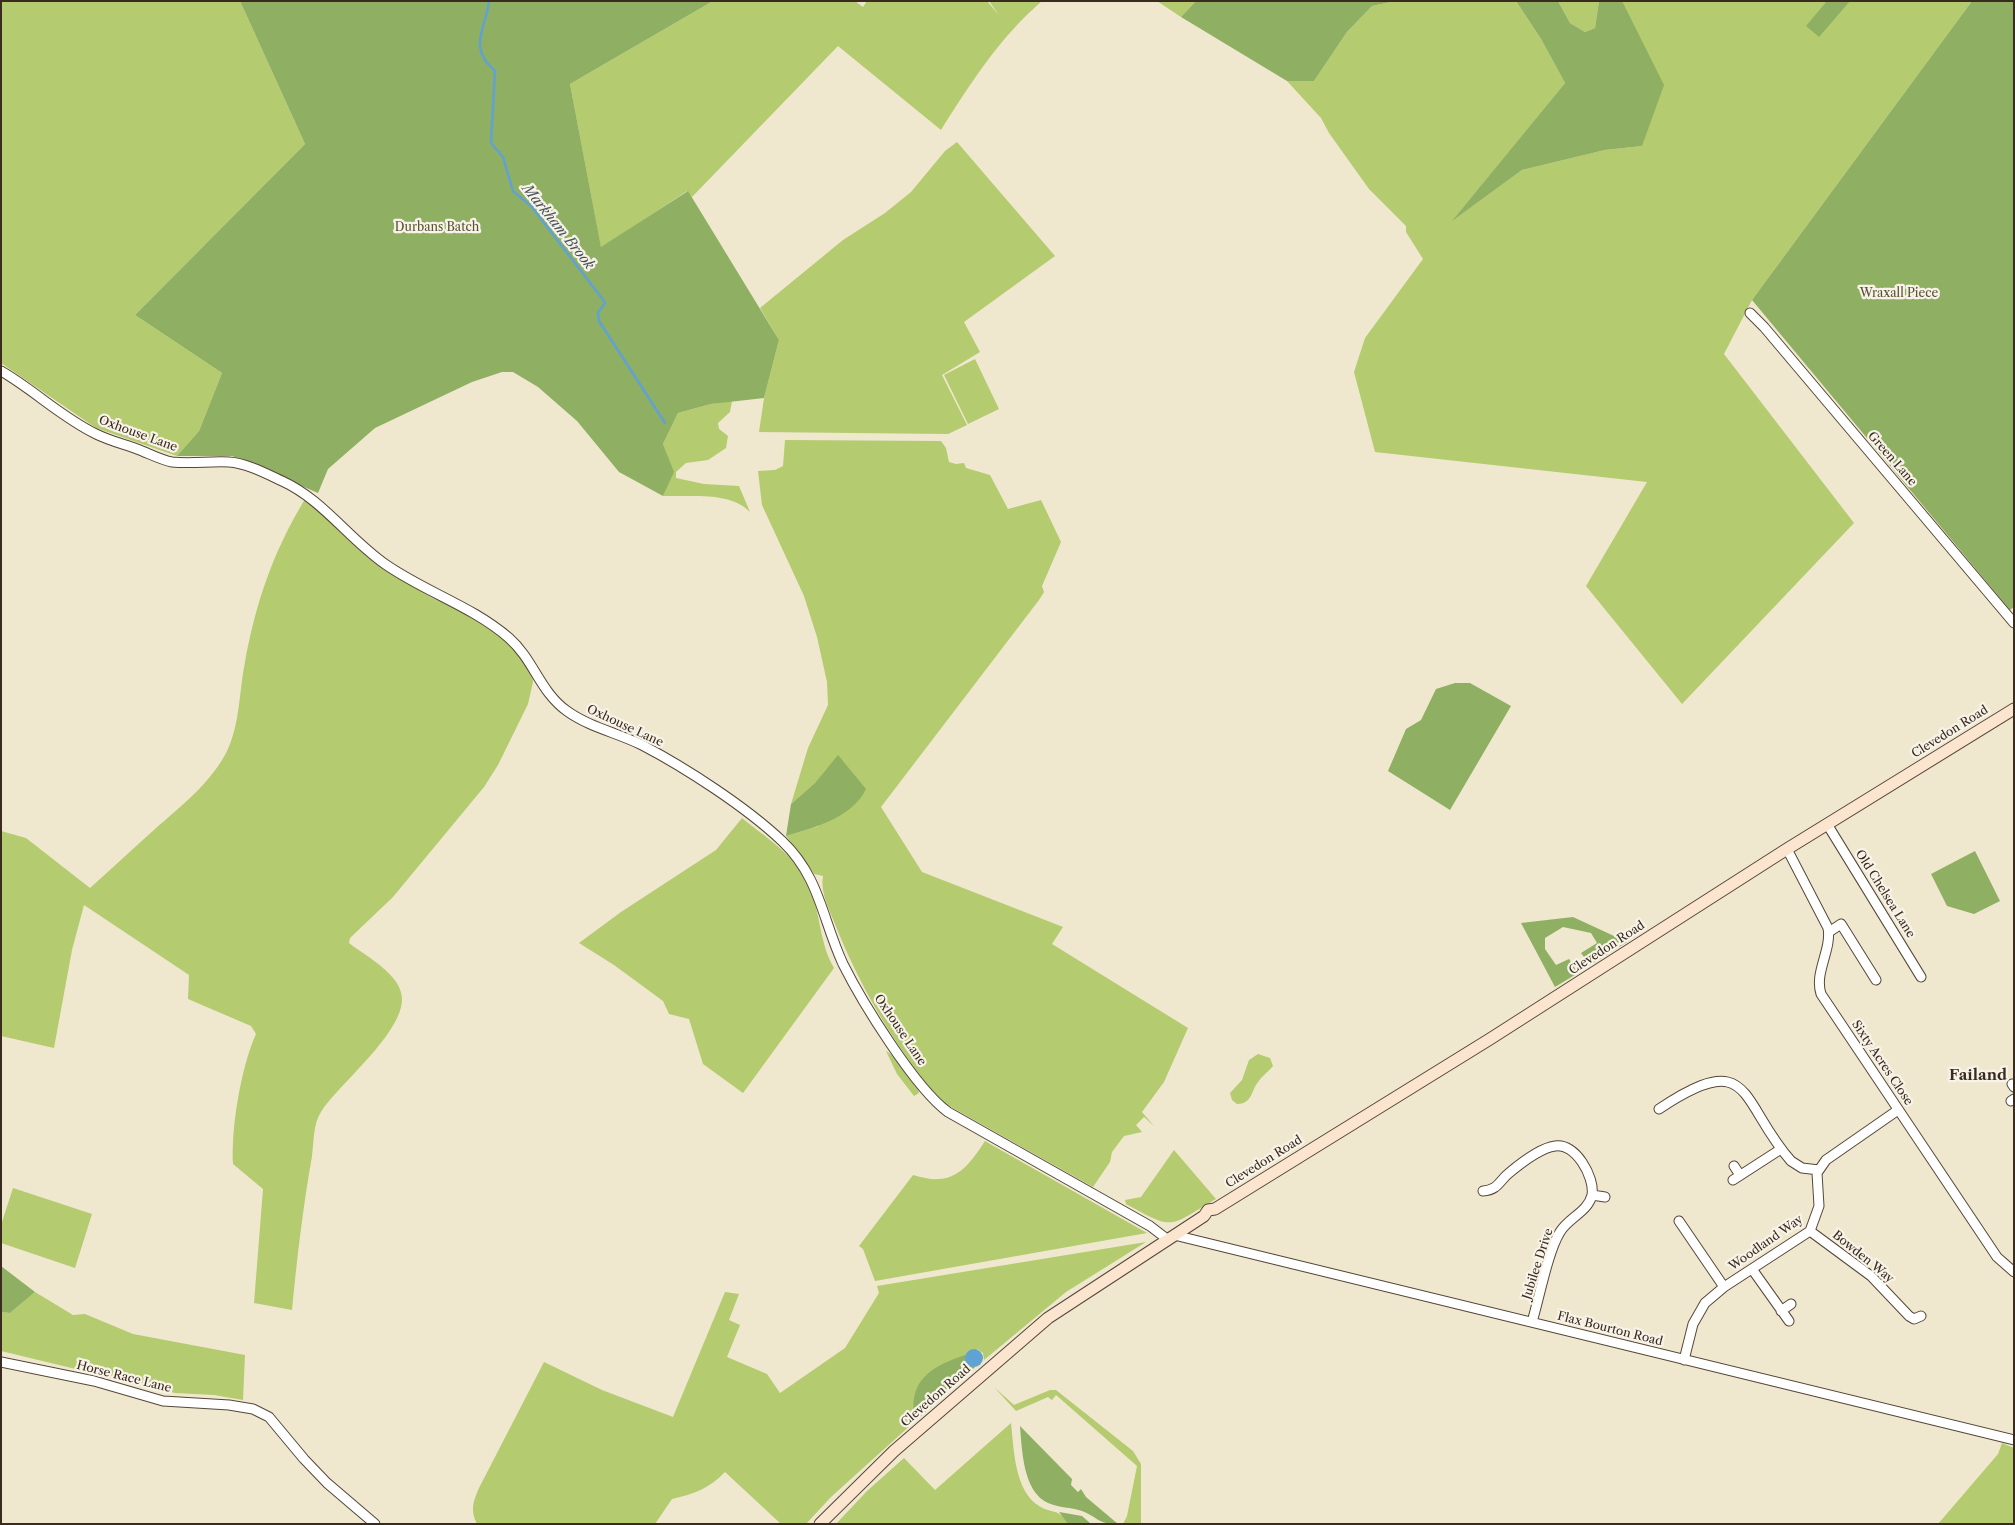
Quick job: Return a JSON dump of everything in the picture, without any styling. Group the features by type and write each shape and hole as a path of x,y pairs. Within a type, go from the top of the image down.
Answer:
{"main road":[{"name":"Clevedon Road","path":"820,1524 894,1451 1048,1318 1175,1234 1204,1216 1208,1218 1214,1214 1215,1209 1490,1039 1787,849 2014,709"}],"street":[{"name":"Green Lane","path":"1750,313 1764,327 2014,623"},
{"name":"Oxhouse Lane","path":"1,371 96,434 171,462 233,462 294,488 312,501 368,552 389,567 466,607 499,630 519,648 531,663 546,692 566,710 584,721 643,746 723,796 781,840 808,873 820,897 842,962 855,986 894,1048 936,1102 948,1112 1150,1226 1175,1234"},
{"name":"Old Chelsea Lane","path":"1827,824 1921,977"},
{"path":"1787,849 1829,932 1842,924 1876,980"},
{"name":"Sixty Acres Close","path":"1829,932 1818,983 1821,994 1997,1257 2014,1272"},
{"path":"1661,1096 1663,1107 1701,1085 1715,1081 1732,1083 1749,1098 1782,1149 1799,1167 1819,1170 1829,1156 1898,1110"},
{"path":"1483,1191 1496,1188 1511,1171 1545,1149 1559,1145 1570,1149 1584,1167 1592,1184 1592,1195 1605,1197"},
{"path":"1734,1166 1737,1178 1782,1149"},
{"name":"Woodland Way","path":"1684,1360 1690,1334 1698,1312 1710,1298 1810,1231 1819,1206 1819,1170"},
{"path":"1496,1188 1500,1197"},
{"name":"Jubilee Drive","path":"1532,1322 1559,1234 1586,1206 1592,1195"},
{"path":"1679,1221 1693,1250 1724,1287"},
{"name":"Bowden Way","path":"1810,1231 1871,1276 1909,1316 1916,1318 1921,1316"},
{"name":"Flax Bourton Road","path":"1175,1234 1194,1242 1201,1241 2014,1440"},
{"path":"1752,1269 1789,1321"},
{"path":"1781,1310 1791,1304"},
{"name":"Horse Race Lane","path":"1,1362 94,1381 163,1401 229,1405 253,1409 269,1417 327,1483 375,1524"}],"green space":[{"path":"1,1 240,1 305,144 135,315 222,373 199,431 177,456 96,428 1,363"},
{"name":"Durbans Batch","path":"240,1 713,1 570,84 601,247 688,191 779,340 764,398 711,404 678,413 663,444 674,472 663,496 619,472 577,421 538,387 513,372 502,372 472,382 375,428 328,469 318,493 232,456 177,456 199,431 222,373 135,315 305,144"},
{"path":"713,1 855,1 863,7 867,1 987,1 999,15 989,1 1042,1 999,46 975,78 941,130 838,46 692,197 687,191 601,248 570,84"},
{"path":"1157,1 1196,1 1181,17"},
{"path":"1196,1 1396,1 1372,6 1347,32 1314,81 1287,81 1181,17"},
{"path":"1396,1 1516,1 1541,39 1565,83 1454,219 1522,170 1605,150 1642,146 1626,13 1622,1 1972,1 1752,300 1724,354 1854,523 1682,704 1586,586 1647,482 1375,452 1354,372 1365,338 1423,259 1406,232 1406,226 1369,189 1329,133 1321,118 1287,81 1314,81 1347,32 1372,6"},
{"path":"1516,1 1558,1 1570,23 1585,32 1595,28 1599,1 1622,1 1664,85 1642,146 1605,150 1522,170 1452,221 1565,83 1541,39"},
{"path":"1558,1 1599,1 1595,28 1585,32 1570,23"},
{"path":"1827,1 1850,1 1819,37 1806,26"},
{"name":"Wraxall Piece","path":"1972,1 2014,1 2014,607 2010,610 1752,300"},
{"path":"957,142 1055,256 964,322 980,352 942,375 967,425 948,434 759,432 764,398 779,340 760,308 843,240 885,213 911,192 945,151"},
{"path":"975,359 999,409 968,424 944,375"},
{"path":"732,401 730,412 718,423 719,429 728,436 726,448 708,460 686,463 676,472 676,478 704,484 739,486 750,512 742,505 721,498 663,496 673,472 663,444 678,413 711,404"},
{"path":"785,440 941,441 946,448 949,462 956,464 964,463 966,468 990,475 1008,509 1041,500 1061,542 1042,586 1044,592 1039,600 881,807 922,872 1063,927 1052,944 1188,1028 1164,1082 1142,1112 1154,1126 1144,1117 1136,1125 1142,1132 1124,1136 1112,1152 1110,1162 1093,1187 938,1098 907,1057 879,1015 855,970 828,906 822,882 823,876 814,874 786,836 819,826 816,782 791,804 808,748 828,705 827,682 817,637 804,596 762,505 758,471 775,470 783,466"},
{"path":"305,499 370,559 432,598 481,620 519,652 532,673 533,682 528,704 498,765 484,787 393,897 350,938 349,943 390,974 400,990 402,999 399,1013 392,1027 369,1058 330,1100 316,1122 300,1233 292,1310 254,1303 263,1189 233,1164 235,1116 238,1098 246,1063 256,1034 251,1026 188,999 189,975 84,905 72,950 54,1048 1,1036 1,831 26,838 90,888 204,784 220,763 231,741 237,719 249,640 260,598 284,538"},
{"path":"1455,683 1470,683 1511,706 1450,810 1388,771 1406,729 1421,720 1436,689"},
{"path":"838,755 866,789 860,799 852,807 832,820 786,836 791,804 816,782"},
{"path":"742,818 786,854 806,880 811,890 825,947 834,968 743,1093 703,1064 689,1019 669,1014 663,1001 614,965 579,943 621,912 716,850"},
{"path":"1975,851 2000,901 1974,914 1947,906 1931,874"},
{"path":"1573,917 1627,942 1590,965 1581,953 1597,943 1591,933 1563,927 1545,938 1545,949 1556,965 1569,959 1578,973 1555,987 1521,923"},
{"path":"886,1051 906,1070 919,1093 914,1096 897,1074"},
{"path":"1258,1054 1270,1058 1273,1066 1260,1080 1246,1102 1237,1104 1232,1100 1230,1093 1242,1080 1249,1060"},
{"path":"985,1141 1147,1233 875,1281 863,1249 859,1246 913,1175 937,1179 947,1178 956,1174 971,1161"},
{"path":"1174,1150 1216,1199 1179,1220 1163,1222 1126,1204 1125,1200 1141,1197"},
{"path":"13,1188 92,1214 75,1268 1,1243 1,1225"},
{"path":"1146,1242 1066,1292 984,1360 983,1353 977,1349 972,1367 975,1367 831,1497 806,1524 781,1524 725,1472 701,1490 672,1499 655,1524 477,1524 473,1506 479,1488 544,1362 602,1390 673,1417 725,1292 739,1294 729,1320 740,1325 727,1357 767,1374 780,1393 845,1348 879,1293 877,1286"},
{"path":"1,1266 35,1292 10,1313 1,1312"},
{"path":"35,1292 73,1315 85,1314 133,1334 245,1355 243,1400 214,1395 175,1393 1,1351 1,1312 10,1313"},
{"path":"965,1355 968,1365 975,1367 915,1421 913,1407 915,1395 918,1385 924,1377 932,1370"},
{"path":"994,1387 1014,1405 1050,1390 1056,1390 1133,1451 1141,1464 1141,1524 1123,1524 1127,1516 1137,1466 1056,1395 1052,1400 1048,1397 1016,1411"},
{"path":"1011,1423 1017,1468 1024,1490 1039,1506 1058,1513 1068,1524 836,1524 867,1491 904,1458 935,1490"},
{"path":"1020,1426 1072,1479 1071,1485 1078,1492 1081,1489 1086,1497 1118,1524 1102,1522 1082,1511 1052,1505 1040,1498 1033,1490 1025,1469"},
{"path":"2002,1443 2014,1448 2014,1524 1938,1524 1998,1454"},
{"path":"1059,1512 1082,1516 1091,1524 1068,1524"}],"water":[{"path":"970,1349 978,1349 983,1354 981,1365 970,1367 965,1362 965,1354"}],"waterway":[{"name":"Markham Brook","path":"489,1 480,38 480,46 482,54 495,71 491,143 503,157 513,191 532,207 604,301 605,303 598,313 599,321 665,423"}],"district":[{"name":"Failand","path":"1978,1076"}]}
